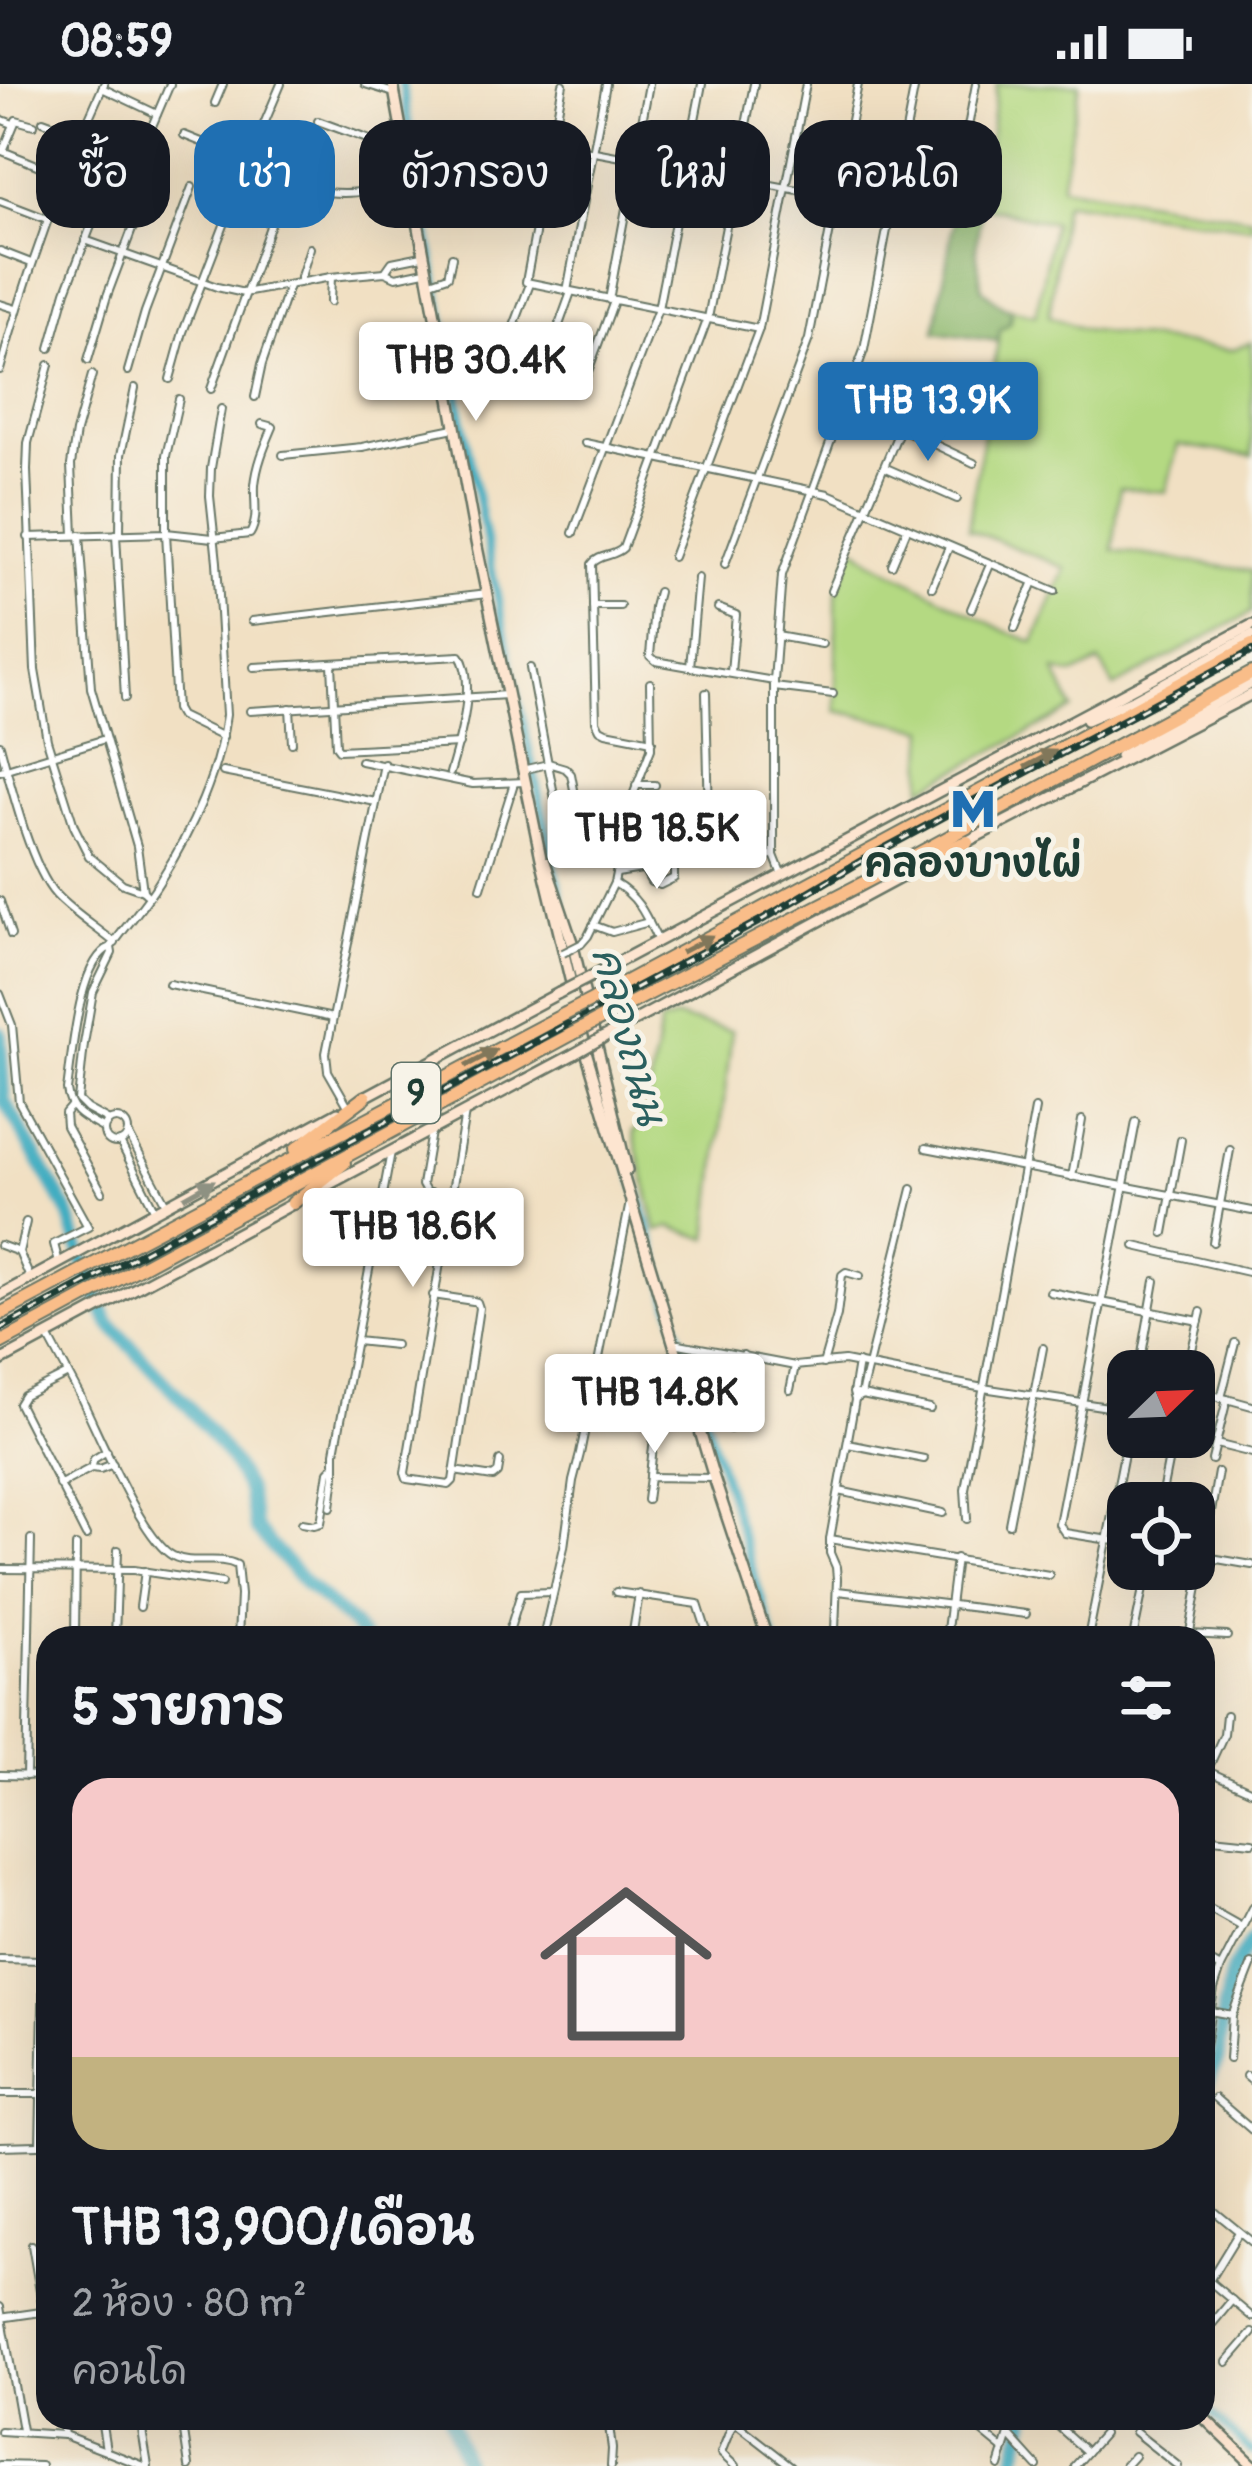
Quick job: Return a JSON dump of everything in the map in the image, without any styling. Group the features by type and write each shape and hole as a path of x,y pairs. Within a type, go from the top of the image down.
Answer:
{"highway":[{"name":"9","path":"0,1314 594,999 1249,640"},
{"name":"9","path":"0,1343 1252,673"},
{"path":"878,876 967,842"},
{"path":"266,1172 365,1097"},
{"path":"293,1203 374,1140"}],"main road":[{"path":"394,89 399,120"},
{"path":"417,228 487,594 526,769 519,782 572,987"},
{"path":"0,1294 1252,625"},
{"path":"1031,744 1135,699 1249,640"},
{"path":"1055,795 1252,683"},
{"path":"0,1361 1252,694"},
{"path":"538,848 552,877 577,961 626,1159 629,1193"},
{"path":"579,1051 598,1090 763,1626"},
{"path":"1215,2429 1252,2464"}],"street":[{"path":"154,120 170,84"},
{"path":"215,103 223,84"},
{"path":"266,120 281,84"},
{"path":"365,84 394,89"},
{"path":"556,120 563,84"},
{"path":"541,375 569,291 606,84"},
{"path":"643,120 650,84"},
{"path":"695,120 702,84"},
{"path":"747,120 754,84"},
{"path":"673,557 759,329 806,84"},
{"path":"851,120 858,84"},
{"path":"908,120 915,84"},
{"path":"969,120 976,84"},
{"path":"87,120 103,86 157,114"},
{"path":"0,119 13,124"},
{"path":"36,123 19,119 13,124 2,151 36,165"},
{"path":"184,135 194,139"},
{"path":"593,151 615,155"},
{"path":"770,184 794,189"},
{"path":"128,371 192,187"},
{"path":"0,201 36,215"},
{"path":"0,370 44,228"},
{"path":"50,348 91,228"},
{"path":"88,359 133,228"},
{"path":"170,379 223,228"},
{"path":"211,389 269,228"},
{"path":"530,284 526,277 536,228"},
{"path":"583,385 611,301 624,228"},
{"path":"573,533 658,309 674,228"},
{"path":"652,741 598,727 592,564 623,548 708,318 726,228"},
{"path":"725,564 809,339 831,228"},
{"path":"782,875 774,855 774,684 782,575 864,350 887,228"},
{"path":"86,240 244,293 385,272 396,277 445,279 452,257"},
{"path":"299,283 310,248"},
{"path":"0,251 31,263"},
{"path":"385,272 392,262 422,256"},
{"path":"331,302 332,277"},
{"path":"530,284 759,329"},
{"path":"500,362 530,284"},
{"path":"255,398 289,286"},
{"path":"0,304 16,309"},
{"path":"49,365 28,443 28,537 38,696 74,826 89,856 123,884 146,894"},
{"path":"92,375 71,465 88,670 146,894"},
{"path":"831,591 918,386 983,420"},
{"path":"125,698 118,534 121,455 135,388"},
{"path":"178,399 166,456 176,709 180,716 223,737"},
{"path":"102,1192 66,1126 65,1113 75,1103 93,992 113,945 160,881 193,817 223,737 211,468 221,409"},
{"path":"28,537 250,534 260,459 273,427 262,424"},
{"path":"283,454 362,447 454,428"},
{"path":"901,428 974,463"},
{"path":"585,443 828,494 1055,591"},
{"path":"884,466 957,500"},
{"path":"892,565 907,529"},
{"path":"932,587 949,547"},
{"path":"971,609 990,565"},
{"path":"690,667 698,578"},
{"path":"1015,628 1033,584"},
{"path":"658,592 650,656 656,661 833,694"},
{"path":"252,621 487,594"},
{"path":"593,606 620,606"},
{"path":"718,608 736,615 731,672"},
{"path":"777,636 822,644"},
{"path":"254,667 460,656 465,663 466,699 450,773"},
{"path":"332,663 336,746 344,751 459,744"},
{"path":"530,668 567,860"},
{"path":"563,953 581,944 614,883 652,741 650,683"},
{"path":"706,693 710,858"},
{"path":"250,711 508,695"},
{"path":"290,708 292,743"},
{"path":"3,770 105,739"},
{"path":"0,745 3,770 48,884 113,945"},
{"path":"361,761 473,784 519,782 481,888"},
{"path":"348,1106 326,1063 384,764"},
{"path":"526,769 548,764 571,774 583,837"},
{"path":"223,772 376,802"},
{"path":"637,785 655,785"},
{"path":"616,873 710,858 774,855"},
{"path":"644,868 651,882 660,885 674,878 674,865"},
{"path":"614,883 633,895 658,941"},
{"path":"0,902 11,935"},
{"path":"593,926 612,932 649,922"},
{"path":"169,984 333,1018"},
{"path":"0,994 12,1025 19,1102 88,1227 54,1244 62,1262"},
{"path":"75,1103 106,1125 108,1140 120,1142 161,1209"},
{"path":"967,1519 965,1489 1035,1108"},
{"path":"434,1295 477,1302 479,1308 449,1485 405,1477 434,1295 465,1113"},
{"path":"106,1125 118,1119 124,1122 161,1209"},
{"path":"1072,1177 1082,1120"},
{"path":"1107,1539 1065,1533 1059,1524 1136,1122"},
{"path":"431,1132 422,1185 426,1192 450,1198"},
{"path":"120,1142 128,1133"},
{"path":"1164,1233 1181,1139"},
{"path":"926,1148 1252,1211"},
{"path":"1213,1243 1230,1150"},
{"path":"302,1523 321,1523 391,1152"},
{"path":"835,1626 838,1591 830,1539 863,1364 912,1189"},
{"path":"546,1626 629,1193"},
{"path":"26,1222 20,1252 31,1278"},
{"path":"0,1245 20,1252"},
{"path":"1135,1246 1252,1273"},
{"path":"823,1364 842,1275 860,1276"},
{"path":"1143,1350 1155,1281"},
{"path":"1050,1292 1200,1317 1192,1350"},
{"path":"48,1336 155,1539 178,1558 226,1560 237,1565 239,1626"},
{"path":"356,1341 395,1346"},
{"path":"1212,1460 1235,1342"},
{"path":"677,1343 795,1366 844,1361 1107,1408"},
{"path":"1009,1524 1042,1348"},
{"path":"730,1429 743,1355"},
{"path":"648,1366 671,1382"},
{"path":"790,1390 795,1366"},
{"path":"68,1374 24,1396 19,1404 86,1536"},
{"path":"663,1410 671,1382 683,1376"},
{"path":"856,1396 930,1409"},
{"path":"1215,1396 1252,1406"},
{"path":"647,1500 654,1437"},
{"path":"848,1444 924,1459"},
{"path":"1216,1444 1252,1453"},
{"path":"91,1468 94,1459 107,1451"},
{"path":"454,1471 493,1477 500,1461"},
{"path":"59,1485 91,1468 113,1464"},
{"path":"331,1507 333,1466"},
{"path":"1215,1491 1218,1472"},
{"path":"650,1477 714,1478"},
{"path":"839,1491 943,1513"},
{"path":"26,1776 31,1539"},
{"path":"830,1539 1049,1575"},
{"path":"1090,1626 1107,1544"},
{"path":"75,1626 76,1546"},
{"path":"116,1626 118,1550"},
{"path":"948,1626 956,1558"},
{"path":"1215,1558 1252,1565"},
{"path":"0,1569 145,1571 222,1583"},
{"path":"140,1607 145,1571"},
{"path":"1135,1626 1143,1590"},
{"path":"1192,1626 1199,1590"},
{"path":"838,1591 1026,1614"},
{"path":"510,1626 520,1593 554,1592"},
{"path":"616,1592 698,1604 705,1626"},
{"path":"634,1626 639,1594"},
{"path":"1215,1636 1227,1636"},
{"path":"1215,1751 1224,1734 1226,1715"},
{"path":"0,1775 36,1776"},
{"path":"1215,1775 1252,1792"},
{"path":"1215,1838 1252,1842"},
{"path":"1215,1997 1221,1968 1252,1908"},
{"path":"1215,1912 1242,1927"},
{"path":"0,1959 36,1960"},
{"path":"1229,2059 1231,2015 1252,1964"},
{"path":"1215,1965 1221,1968"},
{"path":"1215,2012 1231,2015"},
{"path":"0,2094 36,2094"},
{"path":"1215,2098 1252,2130"},
{"path":"0,2146 36,2146"},
{"path":"1215,2212 1252,2242"},
{"path":"1215,2269 1239,2232"},
{"path":"32,2245 36,2264"},
{"path":"1215,2289 1252,2317"},
{"path":"1215,2321 1232,2300"},
{"path":"0,2308 22,2430"},
{"path":"1,2318 36,2313"},
{"path":"1227,2362 1252,2333"},
{"path":"63,2430 64,2435"},
{"path":"103,2430 106,2450"},
{"path":"0,2431 64,2435 146,2466 142,2430"},
{"path":"184,2430 189,2466"},
{"path":"610,2430 610,2466"},
{"path":"730,2430 721,2453 735,2466"},
{"path":"745,2430 791,2466"},
{"path":"980,2430 1004,2450"},
{"path":"999,2466 1011,2430"},
{"path":"1062,2430 1087,2452"},
{"path":"1135,2432 1178,2466"},
{"path":"1075,2466 1103,2434"},
{"path":"1010,2436 1035,2462"},
{"path":"1125,2466 1134,2456"},
{"path":"0,2465 40,2466"}],"green space":[{"path":"997,84 1080,84 1061,186 1252,218 1252,227 1066,202 1049,316 1085,330 1231,350 1252,342 1252,456 1178,445 1166,492 1120,488 1113,550 1252,571 1252,612 1114,687 1100,662 1073,675 1055,671 1073,709 922,788 926,729 836,711 836,596 854,546 872,561 1034,642 1066,568 968,529 1000,330 1010,322 1011,309 1036,315 1053,223 1002,211 1002,120 992,120"},
{"path":"952,228 978,228 976,249 982,289 1011,309 1010,323 1000,330 998,341 935,332"},
{"path":"676,1018 732,1031 708,1239 671,1227 657,1231 633,1131 644,1126 660,1023"}],"waterway":[{"name":"คลองถนน","path":"402,84 477,495 563,904"},
{"path":"0,1033 4,1100 69,1214 108,1322 191,1409 231,1460 248,1491 256,1529 305,1583 354,1626"},
{"name":"คลองถนน","path":"628,1157 770,1626"},
{"name":"คลองบางไผ่","path":"1215,2066 1232,1971 1252,1938"},
{"name":"คลองถนน","path":"1215,2417 1252,2452"},
{"path":"454,2430 466,2466"},
{"name":"คลองบางไผ่","path":"1013,2466 1023,2430"}],"railway":[{"path":"0,1329 1252,651"}],"place":[{"name":"คลองบางไผ่","path":"973,809"}]}
